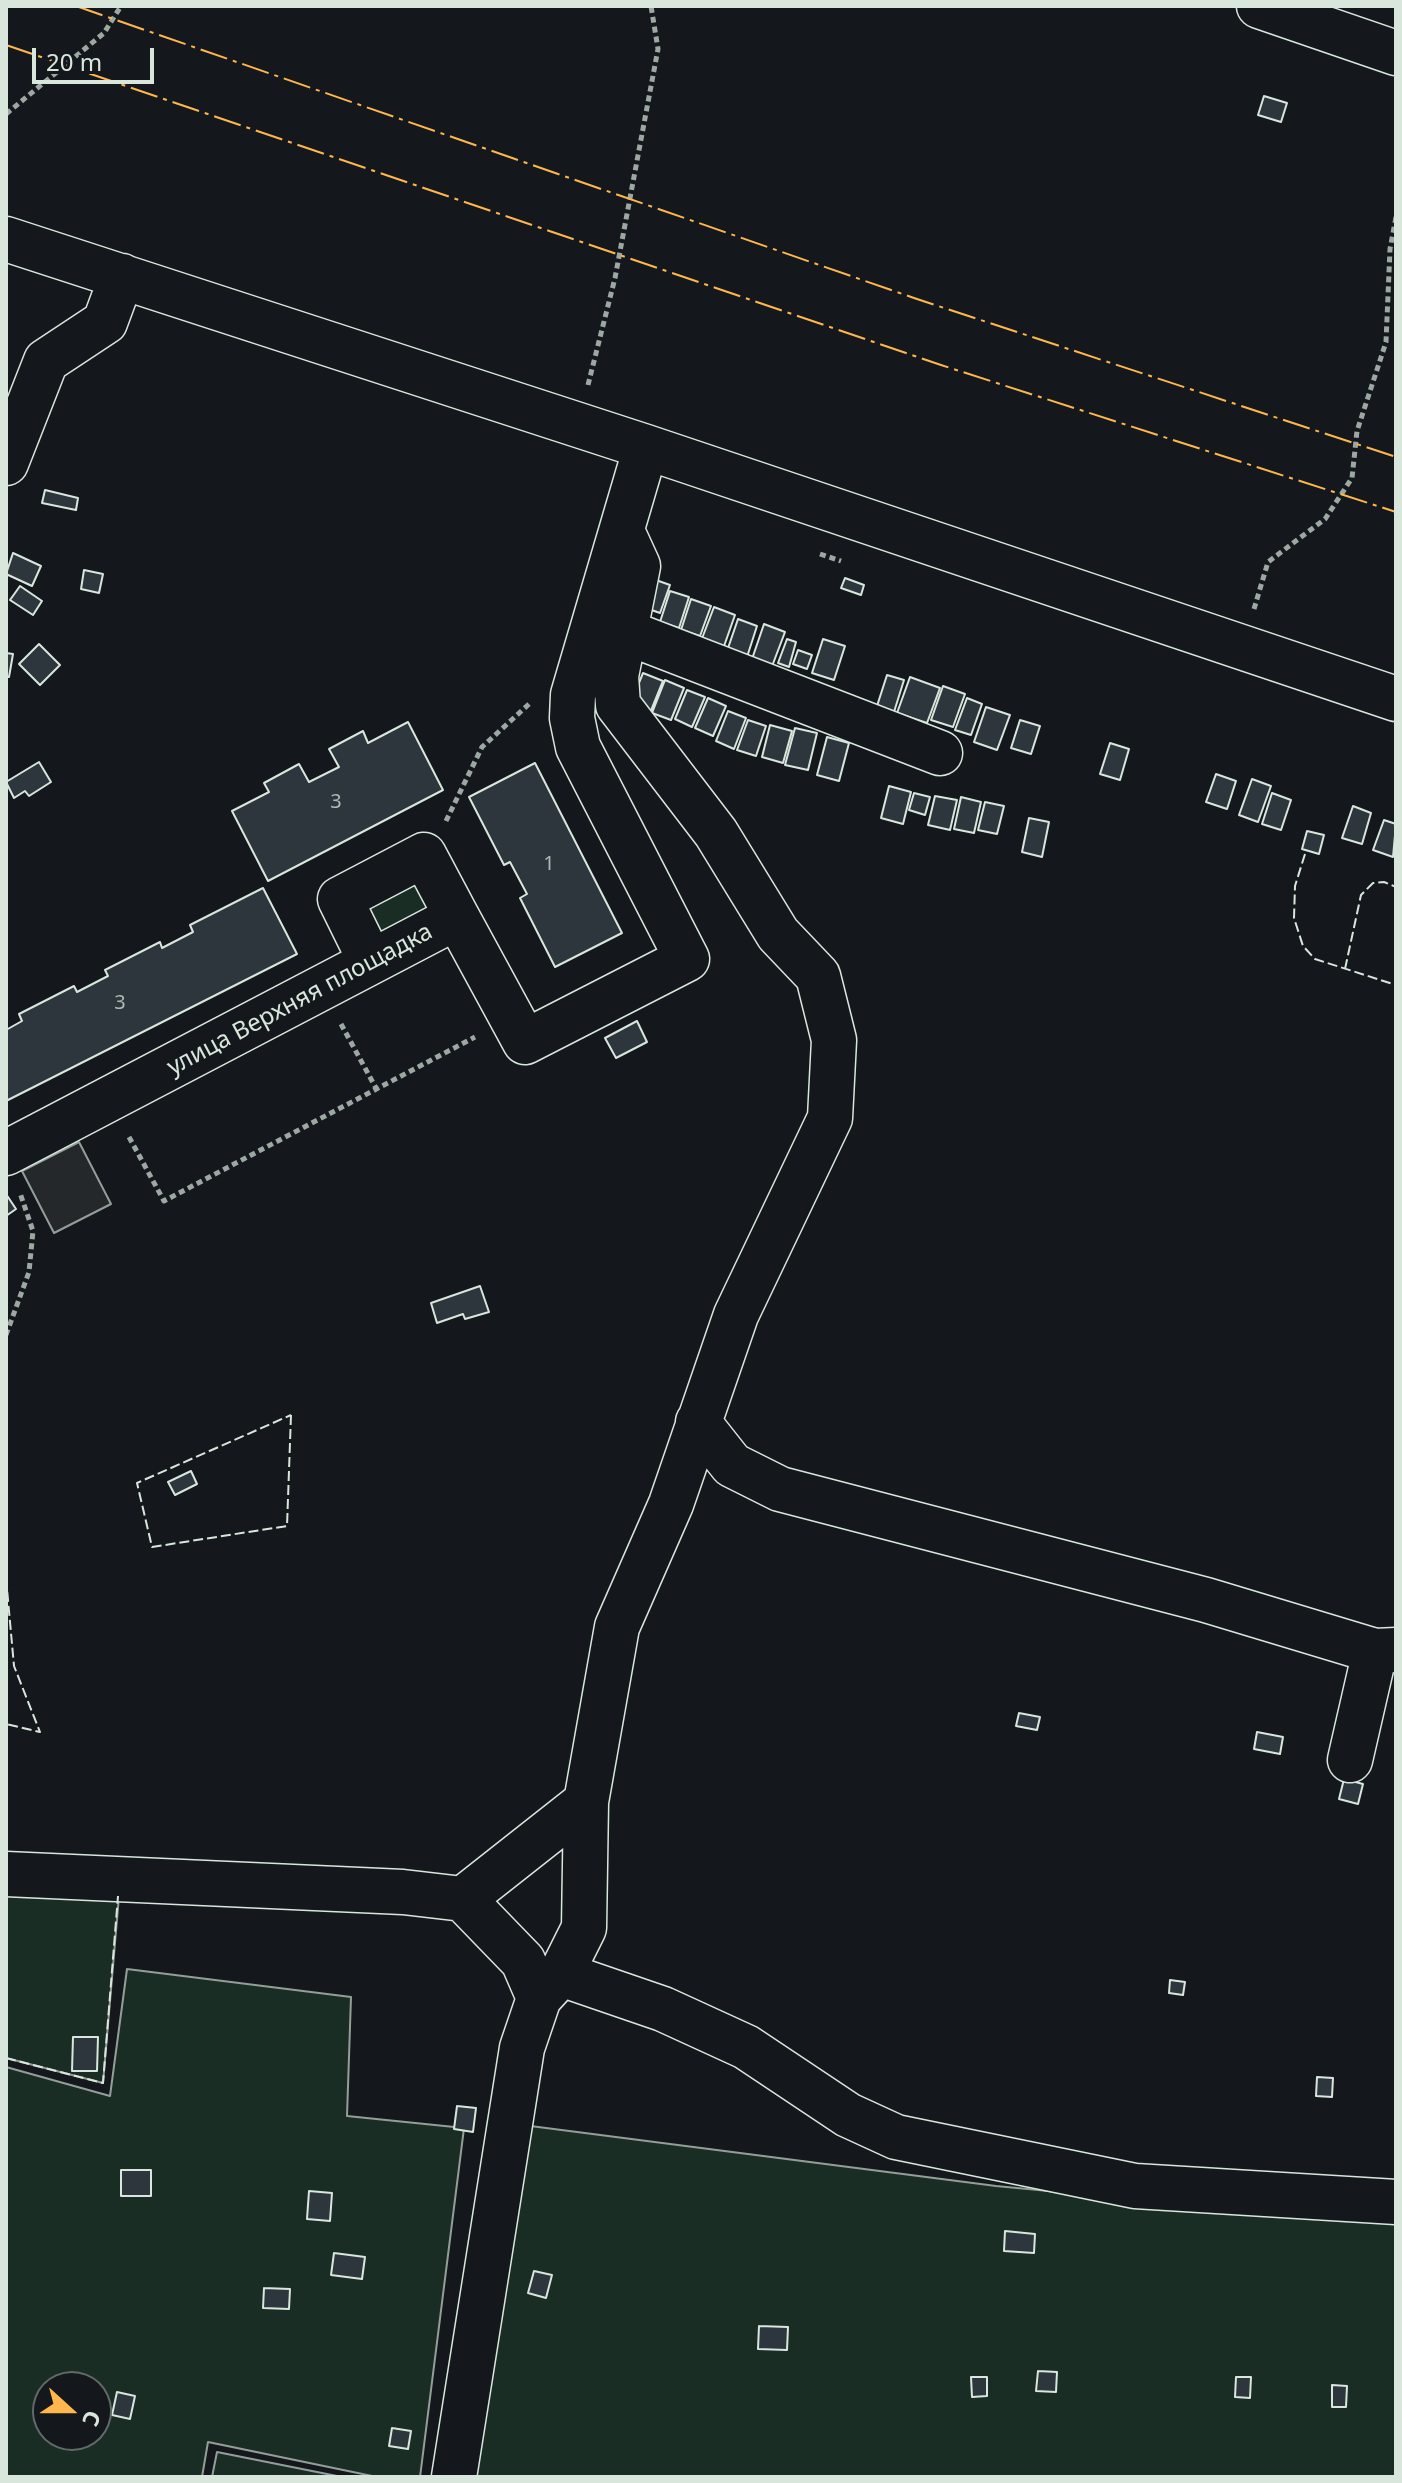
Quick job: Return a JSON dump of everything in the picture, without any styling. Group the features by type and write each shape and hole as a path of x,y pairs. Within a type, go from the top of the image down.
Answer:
{"street":[{"path":"1265,8 1346,12 1396,22"},
{"path":"1265,8 1396,53"},
{"path":"6,239 646,447 1396,699"},
{"path":"6,463 46,361 105,322 122,276"},
{"name":"улица Верхняя площадка","path":"10,1167 108,1100 457,917 525,1042 687,959 578,747 572,718 573,695 646,447"},
{"path":"454,2477 522,2048 550,1986 584,1928 586,1802 617,1627 671,1504 736,1315 830,1118 834,1040 818,976 778,934 716,833 618,705 616,676 638,566 622,531"},
{"path":"626,632 940,753"},
{"path":"371,962 340,899 424,855 457,917"},
{"path":"698,1422 732,1465 780,1489 1386,1650 1350,1760"},
{"path":"463,1899 586,1802"},
{"path":"6,1874 403,1892 463,1899 550,1986 663,2009 746,2047 848,2115 896,2137 1135,2186 1396,2202"}],"path":[{"path":"6,114 104,33 121,6"},
{"path":"586,396 615,278 658,49 651,6"},
{"path":"1242,648 1268,562 1325,519 1352,478 1357,431 1386,342 1390,249 1396,217"},
{"path":"424,855 433,850 482,747 540,695"},
{"path":"321,988 377,1090"},
{"path":"108,1100 164,1201 512,1017"},
{"path":"6,1335 29,1272 33,1231 10,1167"}],"green space":[{"path":"411,878 436,907 385,943 364,906"},
{"path":"6,1893 119,1896 103,2083 6,2058"},
{"path":"127,1969 351,1997 347,2116 464,2128 420,2477 377,2477 208,2442 202,2477 6,2477 6,2067 110,2096"},
{"path":"515,2124 996,2186 1396,2224 1396,2477 466,2477"},
{"path":"217,2452 342,2477 212,2477"}],"shaded area":[{"path":"79,1142 111,1204 54,1233 22,1171"}],"building":[{"path":"1264,96 1287,103 1281,122 1258,115"},
{"path":"45,490 78,498 76,510 42,503"},
{"path":"13,553 41,566 32,586 6,574"},
{"path":"84,570 103,574 99,593 81,589"},
{"path":"845,578 864,585 861,595 841,588"},
{"path":"653,579 670,585 660,613 643,607"},
{"path":"20,586 42,601 33,615 10,600"},
{"path":"670,591 689,597 679,628 660,622"},
{"path":"691,599 711,606 700,636 681,630"},
{"path":"714,607 735,615 723,649 701,641"},
{"path":"738,619 757,626 747,657 727,651"},
{"path":"764,624 785,632 771,669 751,662"},
{"path":"787,639 796,642 789,667 778,663"},
{"path":"823,639 845,646 834,680 812,673"},
{"path":"39,644 60,665 40,685 19,664"},
{"path":"798,650 812,655 807,669 793,664"},
{"path":"6,653 13,654 9,677 6,677"},
{"path":"643,673 663,681 650,713 630,705"},
{"path":"887,675 904,680 894,712 877,706"},
{"path":"910,677 940,688 927,723 897,713"},
{"path":"665,680 684,688 671,720 652,713"},
{"path":"943,686 965,694 953,727 931,720"},
{"path":"687,690 705,697 692,727 675,719"},
{"path":"708,698 726,706 713,736 695,728"},
{"path":"967,698 982,704 971,735 955,730"},
{"path":"986,707 1010,715 997,750 974,742"},
{"path":"728,711 746,718 734,749 716,741"},
{"path":"748,720 766,726 756,756 737,750"},
{"path":"1020,720 1040,726 1031,754 1011,748"},
{"path":"408,722 443,790 268,881 232,811 269,792 264,783 299,764 309,782 339,767 329,749 363,731 368,743"},
{"path":"770,725 792,731 783,763 762,757"},
{"path":"795,728 817,733 808,770 785,765"},
{"path":"827,737 849,743 839,781 817,775"},
{"path":"1110,743 1129,749 1120,780 1100,774"},
{"path":"39,762 51,782 29,796 25,791 14,798 6,782"},
{"path":"535,763 622,933 555,967 520,898 527,894 510,862 504,865 469,797"},
{"path":"1216,774 1236,781 1227,809 1206,802"},
{"path":"1252,779 1271,786 1258,822 1239,815"},
{"path":"889,786 911,792 903,824 881,818"},
{"path":"914,793 930,797 925,815 909,810"},
{"path":"1272,793 1291,800 1281,830 1262,824"},
{"path":"935,796 957,800 950,830 928,825"},
{"path":"961,797 981,802 974,833 954,829"},
{"path":"985,802 1004,806 997,834 978,830"},
{"path":"1353,806 1371,813 1362,844 1342,838"},
{"path":"1029,818 1049,822 1042,857 1022,852"},
{"path":"1384,820 1396,824 1393,857 1373,850"},
{"path":"1307,831 1324,835 1319,854 1302,849"},
{"path":"263,888 297,954 6,1101 6,1030 22,1021 19,1014 74,986 77,992 108,976 105,970 160,942 162,948 193,932 190,925"},
{"path":"637,1021 647,1042 616,1058 605,1038"},
{"path":"6,1194 16,1209 6,1216"},
{"path":"480,1286 489,1312 465,1319 463,1314 437,1323 431,1303"},
{"path":"191,1471 197,1484 175,1495 168,1482"},
{"path":"1019,1713 1040,1717 1037,1730 1016,1726"},
{"path":"1257,1732 1283,1737 1280,1754 1254,1749"},
{"path":"1344,1779 1363,1784 1358,1804 1339,1799"},
{"path":"1170,1980 1185,1982 1183,1995 1169,1993"},
{"path":"73,2037 98,2037 97,2071 72,2071"},
{"path":"1317,2077 1333,2078 1332,2097 1316,2096"},
{"path":"457,2106 476,2108 473,2132 454,2129"},
{"path":"121,2170 151,2170 151,2196 121,2196"},
{"path":"309,2191 332,2193 330,2221 307,2219"},
{"path":"1005,2231 1035,2234 1034,2253 1004,2251"},
{"path":"334,2253 365,2257 362,2279 331,2275"},
{"path":"534,2271 552,2275 546,2298 528,2293"},
{"path":"264,2288 290,2289 289,2309 263,2308"},
{"path":"759,2326 788,2327 787,2350 758,2349"},
{"path":"1038,2371 1057,2372 1056,2392 1036,2391"},
{"path":"971,2377 987,2377 987,2396 972,2397"},
{"path":"1236,2377 1251,2377 1250,2398 1235,2397"},
{"path":"1332,2385 1347,2386 1346,2407 1332,2407"},
{"path":"117,2392 135,2396 130,2419 112,2415"},
{"path":"392,2428 411,2431 408,2449 389,2446"}],"fence":[{"path":"1305,854 1295,886 1294,918 1303,946 1315,959 1396,985"},
{"path":"1345,969 1361,895 1373,883 1384,882 1396,887"},
{"path":"291,1415 287,1526 152,1547 137,1483 291,1415"},
{"path":"6,1578 14,1666 40,1732 6,1724"},
{"path":"6,2058 103,2083 118,1896"}],"power":[{"path":"76,6 914,298 1396,457"},
{"path":"6,45 941,365 1396,512"}]}
